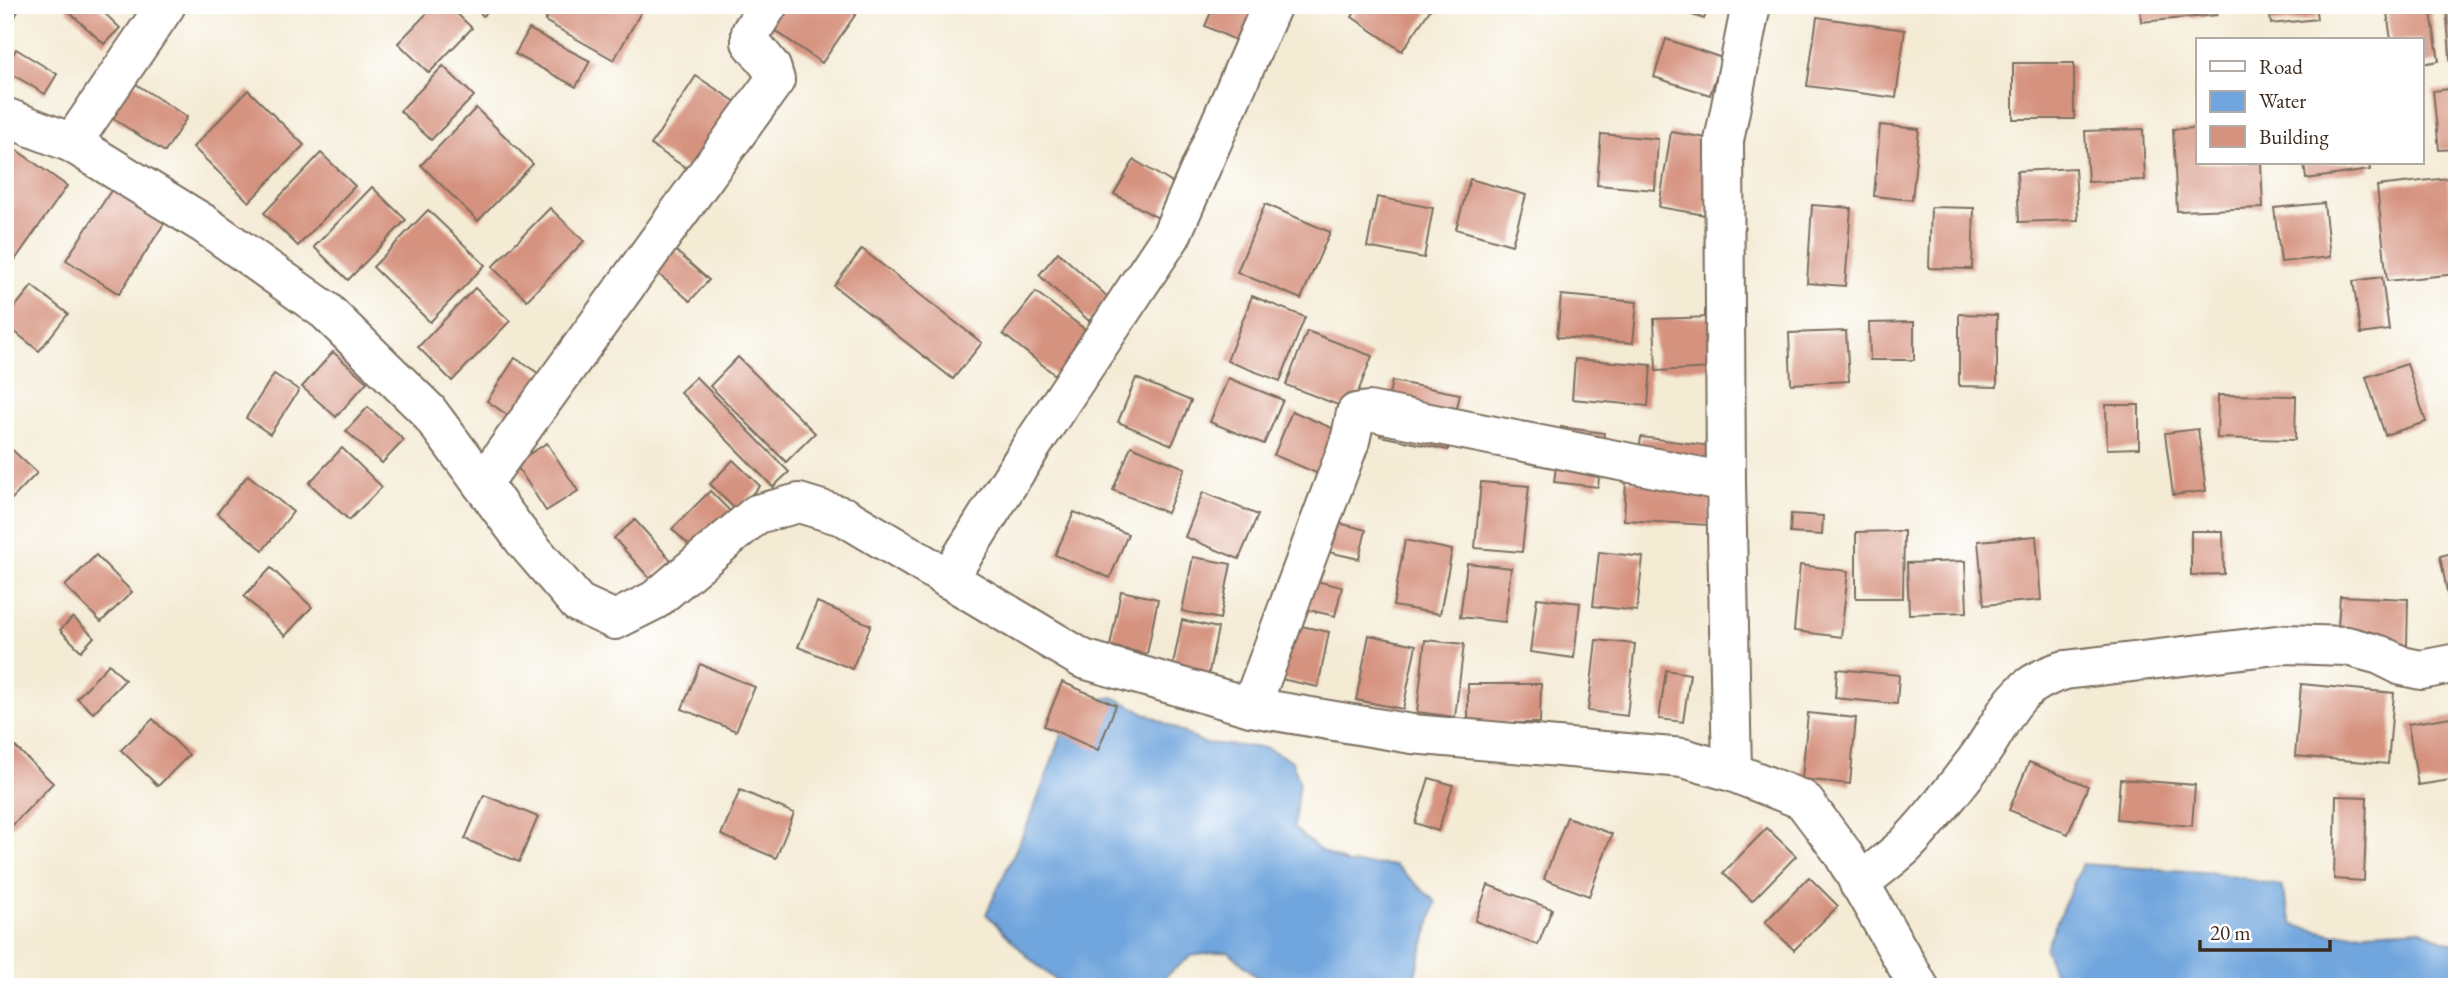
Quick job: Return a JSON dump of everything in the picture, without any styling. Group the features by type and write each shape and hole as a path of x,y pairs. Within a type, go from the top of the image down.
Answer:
{"street":[{"path":"72,143 166,5"},
{"path":"482,484 775,80 771,67 751,42 751,32 768,5"},
{"path":"948,579 1033,444 1171,236 1272,5"},
{"path":"1732,772 1726,482 1724,141 1751,5"},
{"path":"5,117 72,143 204,223 326,310 428,411 523,539 578,603 615,620 655,600 757,514 799,503 845,517 1083,659 1251,706 1412,734 1684,758 1732,772 1803,800 1842,852 1919,987"},
{"path":"1251,706 1350,440 1356,413 1369,411 1726,482"},
{"path":"1859,884 1906,845 1976,761 2005,712 2022,691 2042,677 2065,670 2285,643 2347,646 2421,670 2457,663"}],"water":[{"path":"1113,697 1204,743 1267,748 1292,761 1299,781 1294,828 1318,849 1348,864 1395,865 1436,902 1413,982 1424,987 1268,987 1228,951 1191,956 1152,987 1064,987 1031,960 986,914 1030,819 1066,724 1082,703"},
{"path":"2082,864 2216,873 2281,886 2293,925 2332,934 2419,929 2457,946 2457,987 2060,987 2045,949"}],"building":[{"path":"5,5 21,5 5,36"},
{"path":"70,5 96,5 120,28 104,44 66,9"},
{"path":"435,5 448,5 472,28 429,73 398,43"},
{"path":"472,5 494,5 483,16"},
{"path":"554,5 645,5 614,60 545,21"},
{"path":"782,5 856,5 860,8 822,63 767,25"},
{"path":"1214,5 1240,5 1262,15 1248,46 1205,26"},
{"path":"1360,5 1424,5 1430,10 1402,51 1352,17"},
{"path":"1664,5 1709,5 1704,19"},
{"path":"2140,5 2216,5 2217,15 2141,22"},
{"path":"2269,5 2315,5 2317,19 2271,24"},
{"path":"2457,6 2457,66 2451,67 2446,7"},
{"path":"2430,7 2439,61 2424,64 2424,38 2391,38 2387,13"},
{"path":"1817,17 1905,30 1896,98 1807,86"},
{"path":"529,29 590,61 576,87 515,54"},
{"path":"1666,39 1722,58 1710,95 1654,77"},
{"path":"16,49 57,74 45,94 5,70"},
{"path":"2013,63 2074,63 2074,119 2013,119"},
{"path":"443,66 474,96 431,140 400,111"},
{"path":"696,76 736,102 691,171 651,145"},
{"path":"128,79 187,117 165,152 106,114"},
{"path":"2457,88 2457,149 2439,150 2433,91"},
{"path":"248,90 304,145 249,202 193,147"},
{"path":"476,108 533,164 478,221 421,165"},
{"path":"1880,125 1919,129 1912,200 1874,196"},
{"path":"2196,128 2196,164 2261,164 2263,208 2177,211 2173,129"},
{"path":"2143,129 2145,180 2088,182 2085,131"},
{"path":"1671,132 1719,140 1705,215 1659,207"},
{"path":"1601,134 1658,139 1655,190 1597,185"},
{"path":"8,144 67,186 5,274 5,149"},
{"path":"321,153 355,186 298,246 264,213"},
{"path":"1134,160 1176,185 1158,218 1114,194"},
{"path":"2304,164 2369,164 2370,170 2306,179"},
{"path":"2075,168 2078,220 2019,222 2017,171"},
{"path":"2448,178 2457,274 2387,281 2377,186"},
{"path":"1470,179 1526,195 1512,245 1456,229"},
{"path":"372,187 406,220 348,280 314,247"},
{"path":"112,189 165,222 119,294 66,260"},
{"path":"1377,197 1433,208 1424,258 1367,247"},
{"path":"2324,203 2330,257 2281,262 2274,208"},
{"path":"1265,204 1330,232 1301,299 1237,272"},
{"path":"1812,205 1851,208 1845,286 1807,283"},
{"path":"1931,207 1974,208 1972,269 1929,268"},
{"path":"550,208 584,241 527,300 492,267"},
{"path":"428,210 485,265 430,322 373,267"},
{"path":"668,244 709,280 690,301 649,266"},
{"path":"862,249 982,343 953,379 834,286"},
{"path":"1058,252 1109,298 1089,321 1039,275"},
{"path":"2382,277 2389,330 2361,334 2353,281"},
{"path":"32,286 68,314 39,351 5,324 5,319"},
{"path":"475,288 510,321 452,381 418,347"},
{"path":"1036,292 1091,334 1058,377 1003,334"},
{"path":"1561,295 1637,302 1633,343 1557,337"},
{"path":"1252,296 1305,317 1280,381 1227,361"},
{"path":"1959,314 1997,315 1997,387 1959,386"},
{"path":"1711,317 1714,368 1656,371 1654,319"},
{"path":"1914,322 1914,360 1870,360 1869,323"},
{"path":"1307,331 1372,356 1351,410 1286,385"},
{"path":"1846,331 1849,381 1791,384 1789,333"},
{"path":"333,352 367,382 336,417 302,387"},
{"path":"738,357 815,433 786,462 710,386"},
{"path":"515,358 541,375 512,418 487,401"},
{"path":"1575,359 1651,365 1648,406 1572,399"},
{"path":"2407,364 2426,422 2385,435 2366,377"},
{"path":"274,374 299,390 270,434 246,418"},
{"path":"696,377 789,472 773,487 680,392"},
{"path":"1136,378 1191,401 1172,445 1118,422"},
{"path":"1228,378 1283,400 1264,444 1210,422"},
{"path":"1392,381 1460,394 1448,450 1380,436"},
{"path":"2218,395 2296,396 2295,440 2217,438"},
{"path":"2106,405 2139,405 2139,448 2107,449"},
{"path":"368,407 404,440 382,463 346,431"},
{"path":"1292,411 1346,434 1328,478 1274,455"},
{"path":"1561,427 1604,433 1598,487 1554,482"},
{"path":"2198,429 2206,491 2173,495 2165,433"},
{"path":"1641,437 1718,447 1715,469 1638,458"},
{"path":"5,443 37,473 5,506"},
{"path":"547,443 578,491 546,511 515,463"},
{"path":"1131,446 1185,468 1167,513 1113,490"},
{"path":"342,448 382,487 349,520 309,483"},
{"path":"733,460 760,486 736,510 710,484"},
{"path":"248,475 293,512 263,550 217,513"},
{"path":"1626,480 1712,486 1709,525 1624,520"},
{"path":"1481,482 1529,486 1522,552 1475,548"},
{"path":"710,491 732,513 695,551 672,529"},
{"path":"1203,492 1258,515 1239,559 1185,537"},
{"path":"1074,512 1128,534 1110,578 1055,555"},
{"path":"1791,514 1823,516 1822,535 1790,533"},
{"path":"635,520 671,560 650,579 614,538"},
{"path":"1331,521 1366,530 1359,559 1324,551"},
{"path":"1904,531 1903,598 1856,598 1856,532"},
{"path":"2191,531 2223,531 2224,574 2191,575"},
{"path":"2036,536 2041,600 1984,605 1978,541"},
{"path":"1405,540 1452,550 1440,614 1393,606"},
{"path":"1599,552 1643,557 1637,611 1593,606"},
{"path":"2457,552 2457,626 2454,626 2440,556"},
{"path":"96,555 132,592 101,622 65,586"},
{"path":"1193,557 1231,564 1220,619 1182,611"},
{"path":"1965,561 1967,612 1909,614 1907,563"},
{"path":"1467,563 1511,568 1505,622 1460,617"},
{"path":"1800,565 1848,571 1841,637 1794,631"},
{"path":"271,568 312,607 285,636 244,596"},
{"path":"1307,579 1342,587 1335,616 1300,608"},
{"path":"1121,591 1158,599 1147,654 1110,646"},
{"path":"2340,596 2408,599 2407,646 2337,642"},
{"path":"1537,598 1580,603 1574,658 1530,652"},
{"path":"817,602 871,625 852,669 798,647"},
{"path":"73,617 94,637 81,651 60,630"},
{"path":"1182,620 1218,628 1207,682 1171,674"},
{"path":"1292,624 1329,632 1318,687 1281,679"},
{"path":"1369,635 1416,645 1403,709 1356,700"},
{"path":"1425,640 1464,644 1455,717 1417,712"},
{"path":"1596,640 1635,644 1627,716 1588,711"},
{"path":"109,664 125,680 93,713 77,698"},
{"path":"700,664 755,687 736,731 682,709"},
{"path":"1837,669 1899,675 1897,704 1835,698"},
{"path":"1666,670 1690,674 1683,722 1659,719"},
{"path":"1062,682 1116,705 1098,750 1044,726"},
{"path":"1468,684 1541,684 1540,723 1468,723"},
{"path":"2301,684 2394,693 2388,764 2295,756"},
{"path":"1808,713 1856,718 1850,784 1802,779"},
{"path":"2457,716 2457,779 2418,785 2408,724"},
{"path":"153,719 189,755 158,786 121,750"},
{"path":"5,737 53,783 5,833"},
{"path":"2029,762 2088,786 2068,834 2009,810"},
{"path":"1429,778 1453,785 1438,831 1415,823"},
{"path":"2120,779 2195,785 2192,826 2117,819"},
{"path":"740,790 794,813 776,858 721,835"},
{"path":"484,795 538,817 519,862 465,839"},
{"path":"2336,796 2367,797 2364,881 2334,879"},
{"path":"1567,817 1612,834 1589,896 1544,879"},
{"path":"1767,828 1796,856 1752,901 1723,873"},
{"path":"1809,877 1838,906 1794,950 1765,922"},
{"path":"1488,885 1552,909 1538,945 1475,921"}]}
